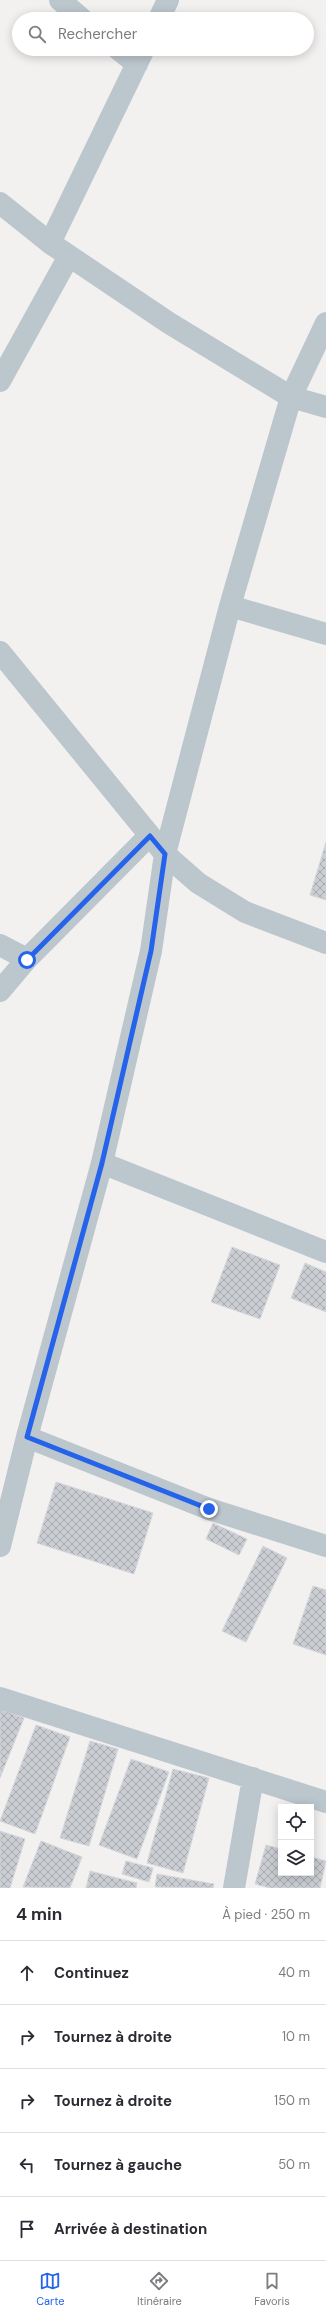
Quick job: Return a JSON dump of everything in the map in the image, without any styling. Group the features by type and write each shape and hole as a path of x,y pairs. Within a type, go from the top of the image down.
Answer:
{"street":[{"path":"60,0 74,12"},
{"path":"162,12 168,0"},
{"path":"50,242 140,57"},
{"path":"0,203 69,256 169,323 291,397 326,408"},
{"path":"0,381 69,256"},
{"path":"0,1546 27,1437 102,1163 151,951 165,854 230,606 291,397 326,323"},
{"path":"230,606 326,634"},
{"path":"0,652 165,854 198,882 245,912 326,943"},
{"path":"0,991 27,960 150,836"},
{"path":"0,945 27,960"},
{"path":"102,1163 326,1252"},
{"path":"27,1437 209,1509 326,1546"},
{"path":"0,1698 326,1802"},
{"path":"234,1888 253,1778"}],"building":[{"path":"326,842 326,900 310,895"},
{"path":"232,1247 280,1265 260,1319 211,1302"},
{"path":"305,1263 326,1272 326,1312 291,1298"},
{"path":"56,1482 153,1513 134,1574 37,1543"},
{"path":"213,1523 247,1539 239,1555 206,1539"},
{"path":"263,1546 287,1558 246,1642 222,1631"},
{"path":"313,1586 326,1590 326,1655 293,1644"},
{"path":"0,1709 24,1718 0,1778"},
{"path":"36,1725 70,1737 35,1834 0,1821"},
{"path":"90,1741 118,1749 89,1846 60,1838"},
{"path":"131,1759 169,1772 137,1859 99,1845"},
{"path":"173,1769 209,1778 183,1873 147,1863"},
{"path":"0,1831 25,1839 10,1888 0,1888"},
{"path":"41,1841 82,1857 70,1888 23,1887"},
{"path":"266,1845 278,1848 278,1876 314,1876 314,1858 326,1861 320,1888 270,1888 255,1884"},
{"path":"126,1861 153,1868 149,1882 122,1874"},
{"path":"90,1871 137,1883 136,1888 86,1888"},
{"path":"157,1874 214,1884 213,1888 155,1887"}],"route":[{"path":"27,960 150,836 165,854 151,951 102,1163 27,1437 209,1509"}]}
